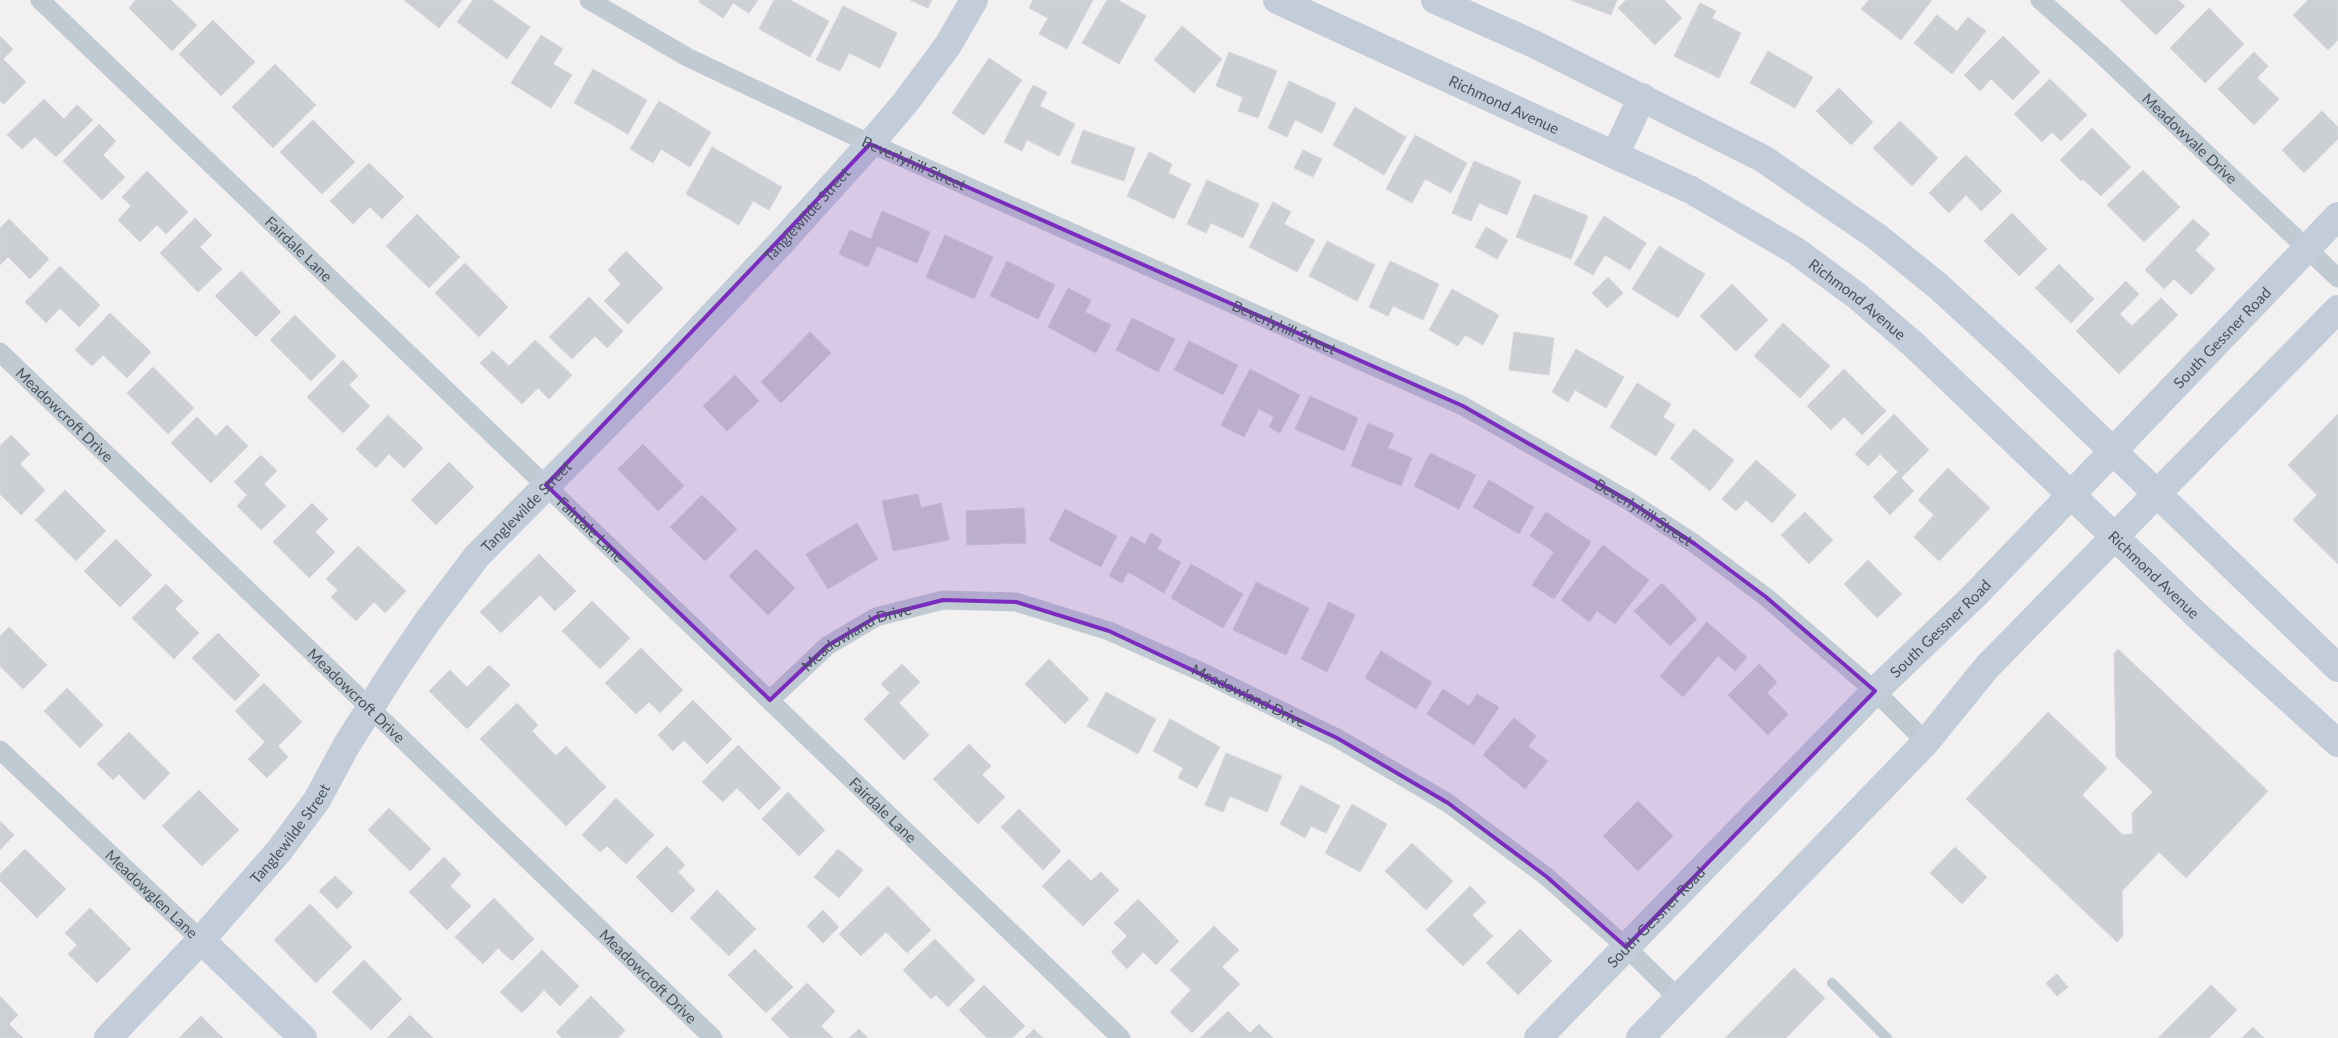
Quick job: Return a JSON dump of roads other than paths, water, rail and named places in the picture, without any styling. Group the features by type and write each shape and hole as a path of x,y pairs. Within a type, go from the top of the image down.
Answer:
{"main road":[{"name":"Tanglewilde Street","path":"108,1038 201,940 279,851 318,800 346,746 427,622 477,556 779,245 870,144 905,103 948,45 974,0"},
{"name":"Richmond Avenue","path":"1277,0 1691,190 1796,251 1857,296 1914,345 2204,622 2338,743"},
{"path":"1435,0 1534,44 1762,158 1876,236 1938,286 2338,668"},
{"path":"1615,155 1642,97"},
{"name":"South Gessner Road","path":"1538,1038 1875,691 1975,595 2338,216"},
{"path":"1640,1038 1926,742 1987,667 2338,309"},
{"name":"Meadowglen Lane","path":"201,940 303,1038"}],"street":[{"name":"Fairdale Lane","path":"40,0 430,377 770,700 1121,1038"},
{"name":"Beverlyhill Street","path":"589,0 687,57 870,144 1463,406 1629,501 1695,544 1766,597 1875,691 1926,742"},
{"name":"Meadowvale Drive","path":"2040,0 2100,53 2308,247 2338,278"},
{"name":"Meadowcroft Drive","path":"0,352 225,571 371,708 713,1038"},
{"name":"Meadowland Drive","path":"770,700 827,646 876,617 943,600 1016,602 1108,630 1206,674 1337,738 1448,803 1547,877 1626,947 1678,998"},
{"name":"Meadowglen Lane","path":"0,750 201,940"}],"lane":[{"path":"1832,984 1887,1038"}]}
